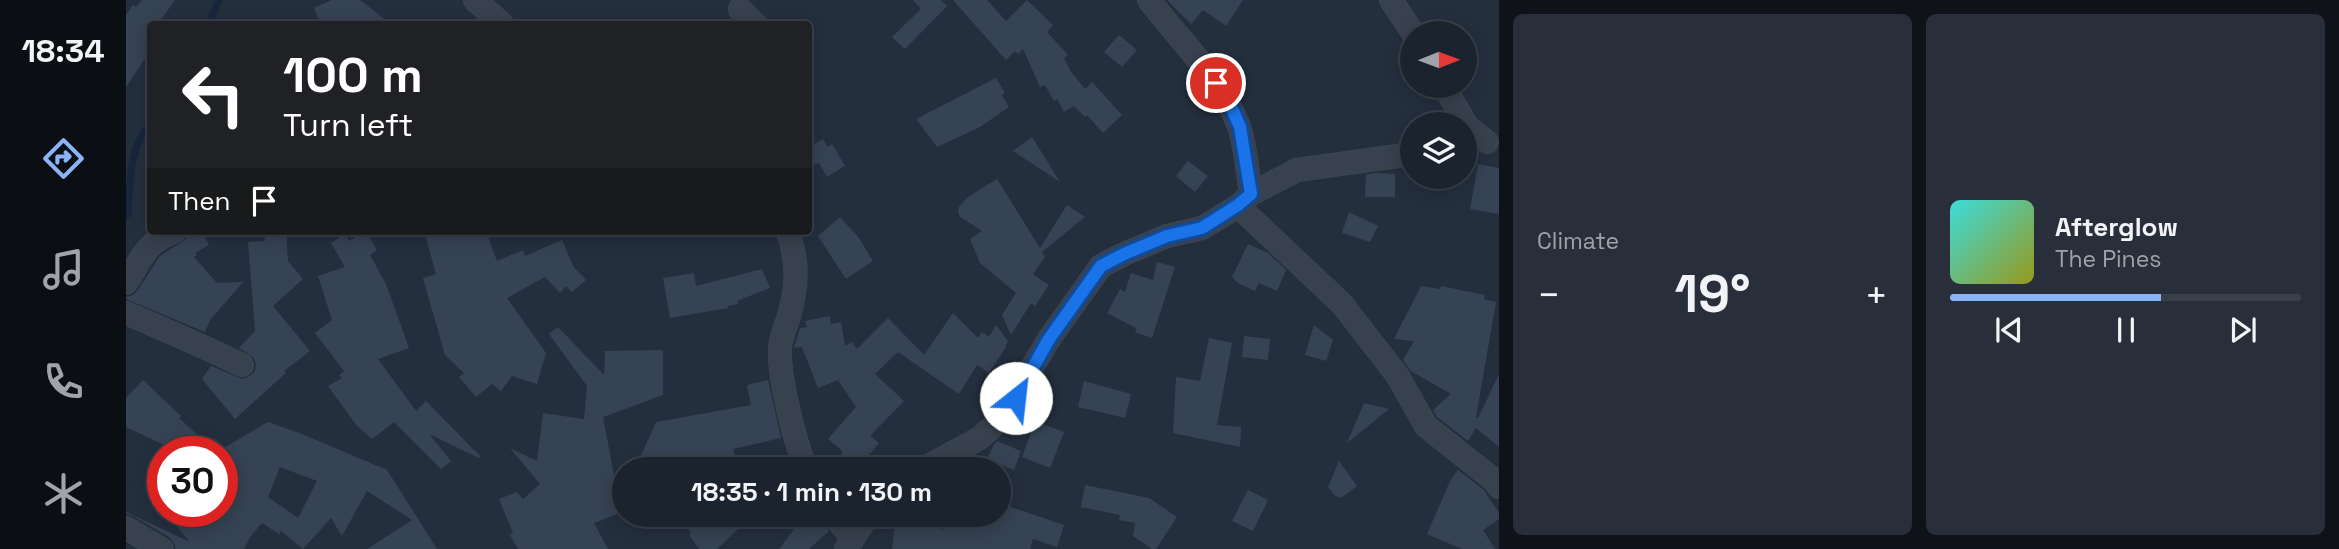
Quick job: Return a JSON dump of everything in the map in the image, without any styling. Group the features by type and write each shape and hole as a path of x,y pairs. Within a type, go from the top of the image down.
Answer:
{"street":[{"path":"475,0 499,21"},
{"path":"1149,0 1230,104 1240,127 1244,200 1342,304 1397,375 1426,426 1499,487"},
{"path":"1391,0 1405,21"},
{"path":"1451,98 1467,126 1484,143"},
{"path":"946,457 974,442 1003,417 1049,339 1101,266 1167,236 1202,228 1297,170 1400,156"},
{"path":"126,283 144,251 166,235"},
{"path":"789,235 797,273 790,314 780,345 780,367 803,457"},
{"path":"126,313 242,365"},
{"path":"840,527 849,543 860,527"},
{"path":"126,528 162,549"}],"building":[{"path":"142,0 175,0 160,21 147,21 147,56 126,87 126,15 133,5 136,7"},
{"path":"332,0 360,0 387,21 320,21 314,8"},
{"path":"913,0 941,0 947,6 905,49 892,37 921,9"},
{"path":"953,0 987,0 1006,21 1027,0 1053,25 1047,32 1068,55 1064,58 1071,72 1085,89 1092,82 1122,115 1103,133 1087,115 1085,117 1074,106 1064,112 1045,85 1040,87 1023,49 1018,54 1015,51 1006,60"},
{"path":"1167,0 1243,0 1226,26 1203,10 1191,24"},
{"path":"1119,35 1137,50 1122,67 1104,52"},
{"path":"996,78 1009,107 980,127 937,147 916,119"},
{"path":"1032,137 1060,182 1013,151"},
{"path":"823,139 828,147 832,144 845,166 827,177 819,163 812,165 812,146"},
{"path":"1188,161 1208,176 1195,192 1176,176"},
{"path":"1478,164 1499,168 1499,214 1470,209 1474,189 1477,189"},
{"path":"1395,174 1395,197 1365,197 1366,175"},
{"path":"997,179 1040,248 1067,205 1085,217 1042,252 1045,257 1033,274 1049,285 1035,306 1031,303 1011,335 1002,315 1016,293 980,263 970,239 982,231 960,217 958,212 968,197"},
{"path":"1349,212 1378,226 1370,242 1342,233"},
{"path":"840,217 859,238 873,261 846,279 818,236"},
{"path":"188,235 204,235 209,245 195,253 197,255 194,257 217,283 243,282 210,320 205,332 126,299 138,290 160,256 186,239"},
{"path":"264,235 286,235 288,261 303,279 273,306 310,351 284,371 286,373 235,419 202,379 211,366 242,379 255,371 256,363 253,357 239,348 255,331 248,242 265,241"},
{"path":"343,235 349,241 359,235 368,235 377,250 370,255 386,284 409,348 378,359 416,411 426,401 479,458 429,434 451,461 441,469 394,422 372,439 357,426 328,386 342,378 339,376 344,371 315,333 332,320 318,276 345,267 331,243"},
{"path":"425,235 487,235 497,261 523,250 525,256 562,240 573,266 586,280 572,292 566,286 560,293 545,277 507,298 546,353 537,384 512,376 501,391 492,384 476,397 459,377 464,373 445,355 423,278 436,274"},
{"path":"1248,244 1268,253 1286,270 1277,291 1259,283 1255,291 1232,277"},
{"path":"1157,262 1175,267 1152,338 1135,332 1136,328 1107,313 1120,289 1125,292 1131,273 1153,280"},
{"path":"762,269 770,288 737,301 738,304 728,308 670,318 663,278 694,273 696,286"},
{"path":"1421,286 1440,289 1441,286 1485,295 1484,299 1496,302 1476,417 1478,418 1499,374 1499,447 1476,428 1468,441 1437,417 1433,410 1451,394 1411,371 1403,360 1414,341 1394,339"},
{"path":"953,313 978,338 982,332 989,337 996,325 1008,341 989,373 977,365 959,394 898,352 875,374 904,401 870,436 879,443 867,457 841,457 842,451 828,439 856,407 838,380 818,388 802,347 794,348 800,328 807,327 805,321 830,316 831,324 841,322 845,346 852,342 857,349 888,318 924,355"},
{"path":"1314,325 1333,340 1326,361 1305,355"},
{"path":"558,327 604,375 605,351 663,350 663,395 603,417 612,465 612,516 594,523 608,549 518,549 510,535 513,533 499,499 517,492 523,499 540,484 510,448 537,461 543,413 584,419 587,386 549,334"},
{"path":"1244,336 1270,339 1268,360 1242,357"},
{"path":"1209,338 1232,343 1217,425 1241,427 1240,447 1173,433 1176,377 1200,381"},
{"path":"143,380 199,436 147,437 126,427 126,398"},
{"path":"768,380 781,438 733,449 735,457 640,457 656,422 751,405 747,385"},
{"path":"1084,381 1131,394 1125,418 1078,407"},
{"path":"1364,403 1389,409 1347,443"},
{"path":"268,422 387,470 437,549 367,549 412,520 367,491 342,536 331,518 303,549 281,531 279,534 262,523 244,549 176,549 169,537 152,527 158,527 190,542 177,527 238,527 238,440","holes":["280,467 317,481 298,518 268,497"]},
{"path":"1040,423 1064,432 1050,468 1022,457 1033,427 1038,429"},
{"path":"997,441 1021,451 1014,470 1011,469 1011,457 988,457"},
{"path":"1339,461 1357,486 1341,498 1334,495 1328,487"},
{"path":"1458,470 1484,490 1499,513 1499,519 1483,530 1495,549 1462,549 1427,534 1450,481"},
{"path":"1085,485 1149,498 1177,517 1156,549 1152,549 1133,536 1135,523 1119,520 1120,515 1081,507"},
{"path":"1248,490 1268,500 1253,531 1232,521"},
{"path":"1011,507 1064,525 1057,547 1033,539 1030,549 892,549 895,527 944,530 945,527 1011,527"},
{"path":"126,514 147,522 147,524"},
{"path":"688,527 739,528 717,549 699,549 689,535 691,533"},
{"path":"796,527 825,527 829,531 809,549 779,549"}],"waterway":[{"path":"210,21 219,0"},
{"path":"126,216 134,154 147,128"}],"route":[{"path":"1016,398 1049,339 1101,266 1167,236 1202,228 1251,194 1240,127 1230,104 1216,83"}]}
